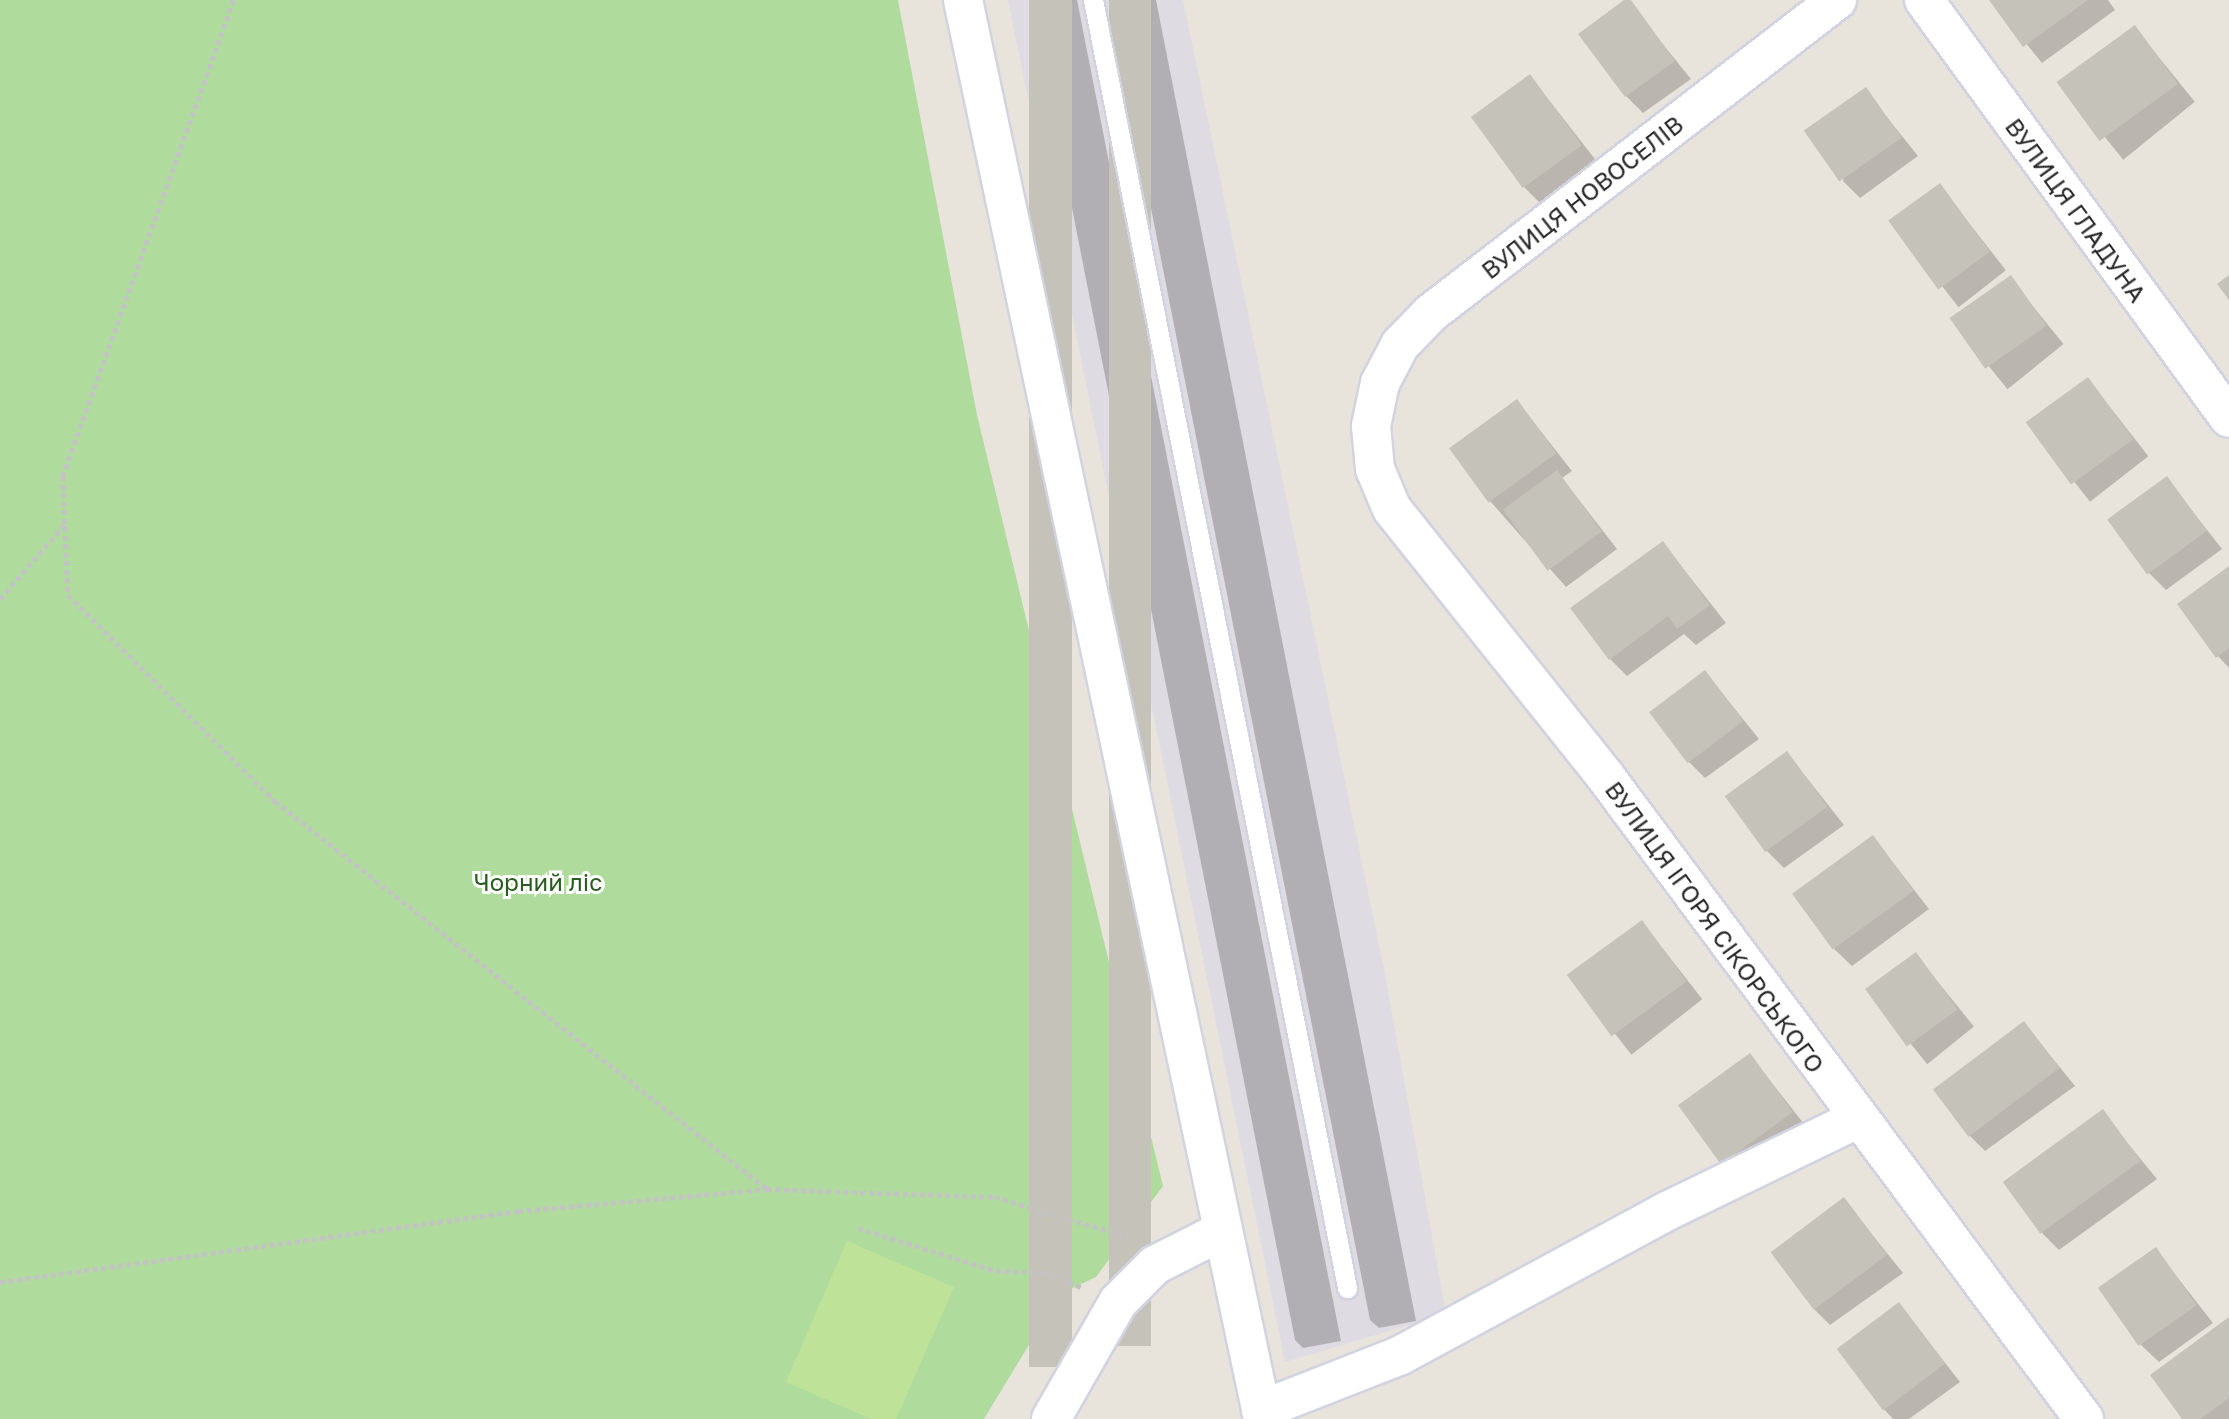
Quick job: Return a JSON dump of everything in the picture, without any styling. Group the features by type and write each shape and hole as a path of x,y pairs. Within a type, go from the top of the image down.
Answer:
{"street":[{"path":"963,0 1262,1414 1401,1354 1667,1211 1857,1119"},
{"name":"ВУЛИЦЯ НОВОСЕЛІВ","path":"1371,426 1380,383 1400,345 1431,313 1837,0"},
{"name":"ВУЛИЦЯ ГЛАДУНА","path":"1924,0 2229,418"},
{"name":"ВУЛИЦЯ ІГОРЯ СІКОРСЬКОГО","path":"1371,426 1375,469 1392,509 1605,776 1857,1119 2084,1419"},
{"path":"1051,1419 1118,1302 1155,1265 1222,1231"}],"lane":[{"path":"1093,0 1347,1288"}],"path":[{"path":"234,0 63,476 68,595 275,801 767,1189"},
{"path":"0,599 65,524"},
{"path":"0,1282 519,1211 767,1189 995,1197 1179,1253"},
{"path":"858,1228 996,1271 1045,1272 1118,1302"}],"shaded area":[{"path":"1008,0 1183,0 1385,974 1446,1314 1285,1362"}],"green space":[{"name":"Чорний ліс","path":"0,0 898,0 977,415 1163,1186 1096,1277 1060,1294 984,1419 0,1419"},
{"path":"847,1241 954,1287 896,1419 871,1419 786,1382"}],"building":[{"path":"1029,0 1072,0 1072,1367 1029,1367"},
{"path":"1109,0 1151,0 1151,1346 1109,1346"},
{"path":"1624,0 1631,0 1675,61 1625,97 1578,34"},
{"path":"1989,0 2088,0 2023,47"},
{"path":"2135,25 2178,84 2099,141 2057,82"},
{"path":"1530,74 1582,145 1523,188 1471,117"},
{"path":"1866,87 1902,138 1839,181 1804,131"},
{"path":"1940,183 1990,252 1938,289 1888,221"},
{"path":"2011,275 2047,326 1985,369 1950,318"},
{"path":"2229,275 2229,300 2217,284"},
{"path":"2088,377 2133,439 2071,485 2026,422"},
{"path":"1517,399 1556,453 1488,503 1449,448"},
{"path":"1557,470 1602,531 1547,571 1503,509"},
{"path":"2167,476 2207,531 2147,575 2107,519"},
{"path":"1663,541 1710,605 1677,629 1668,616 1609,660 1570,608"},
{"path":"2229,566 2229,648 2216,658 2177,604"},
{"path":"1705,670 1744,721 1688,763 1649,712"},
{"path":"1787,751 1828,807 1765,852 1725,796"},
{"path":"1873,835 1914,891 1833,950 1792,894"},
{"path":"1642,920 1687,981 1611,1036 1567,975"},
{"path":"1916,952 1958,1009 1907,1046 1865,989"},
{"path":"2024,1021 2060,1068 1968,1137 1933,1090"},
{"path":"1750,1053 1793,1112 1721,1164 1678,1105"},
{"path":"2103,1109 2141,1161 2040,1234 2003,1182"},
{"path":"1844,1197 1887,1255 1814,1310 1771,1252"},
{"path":"2156,1247 2197,1305 2139,1346 2098,1288"},
{"path":"1899,1302 1945,1363 1883,1410 1837,1349"},
{"path":"2229,1317 2229,1398 2200,1419 2182,1419 2150,1375"}]}
